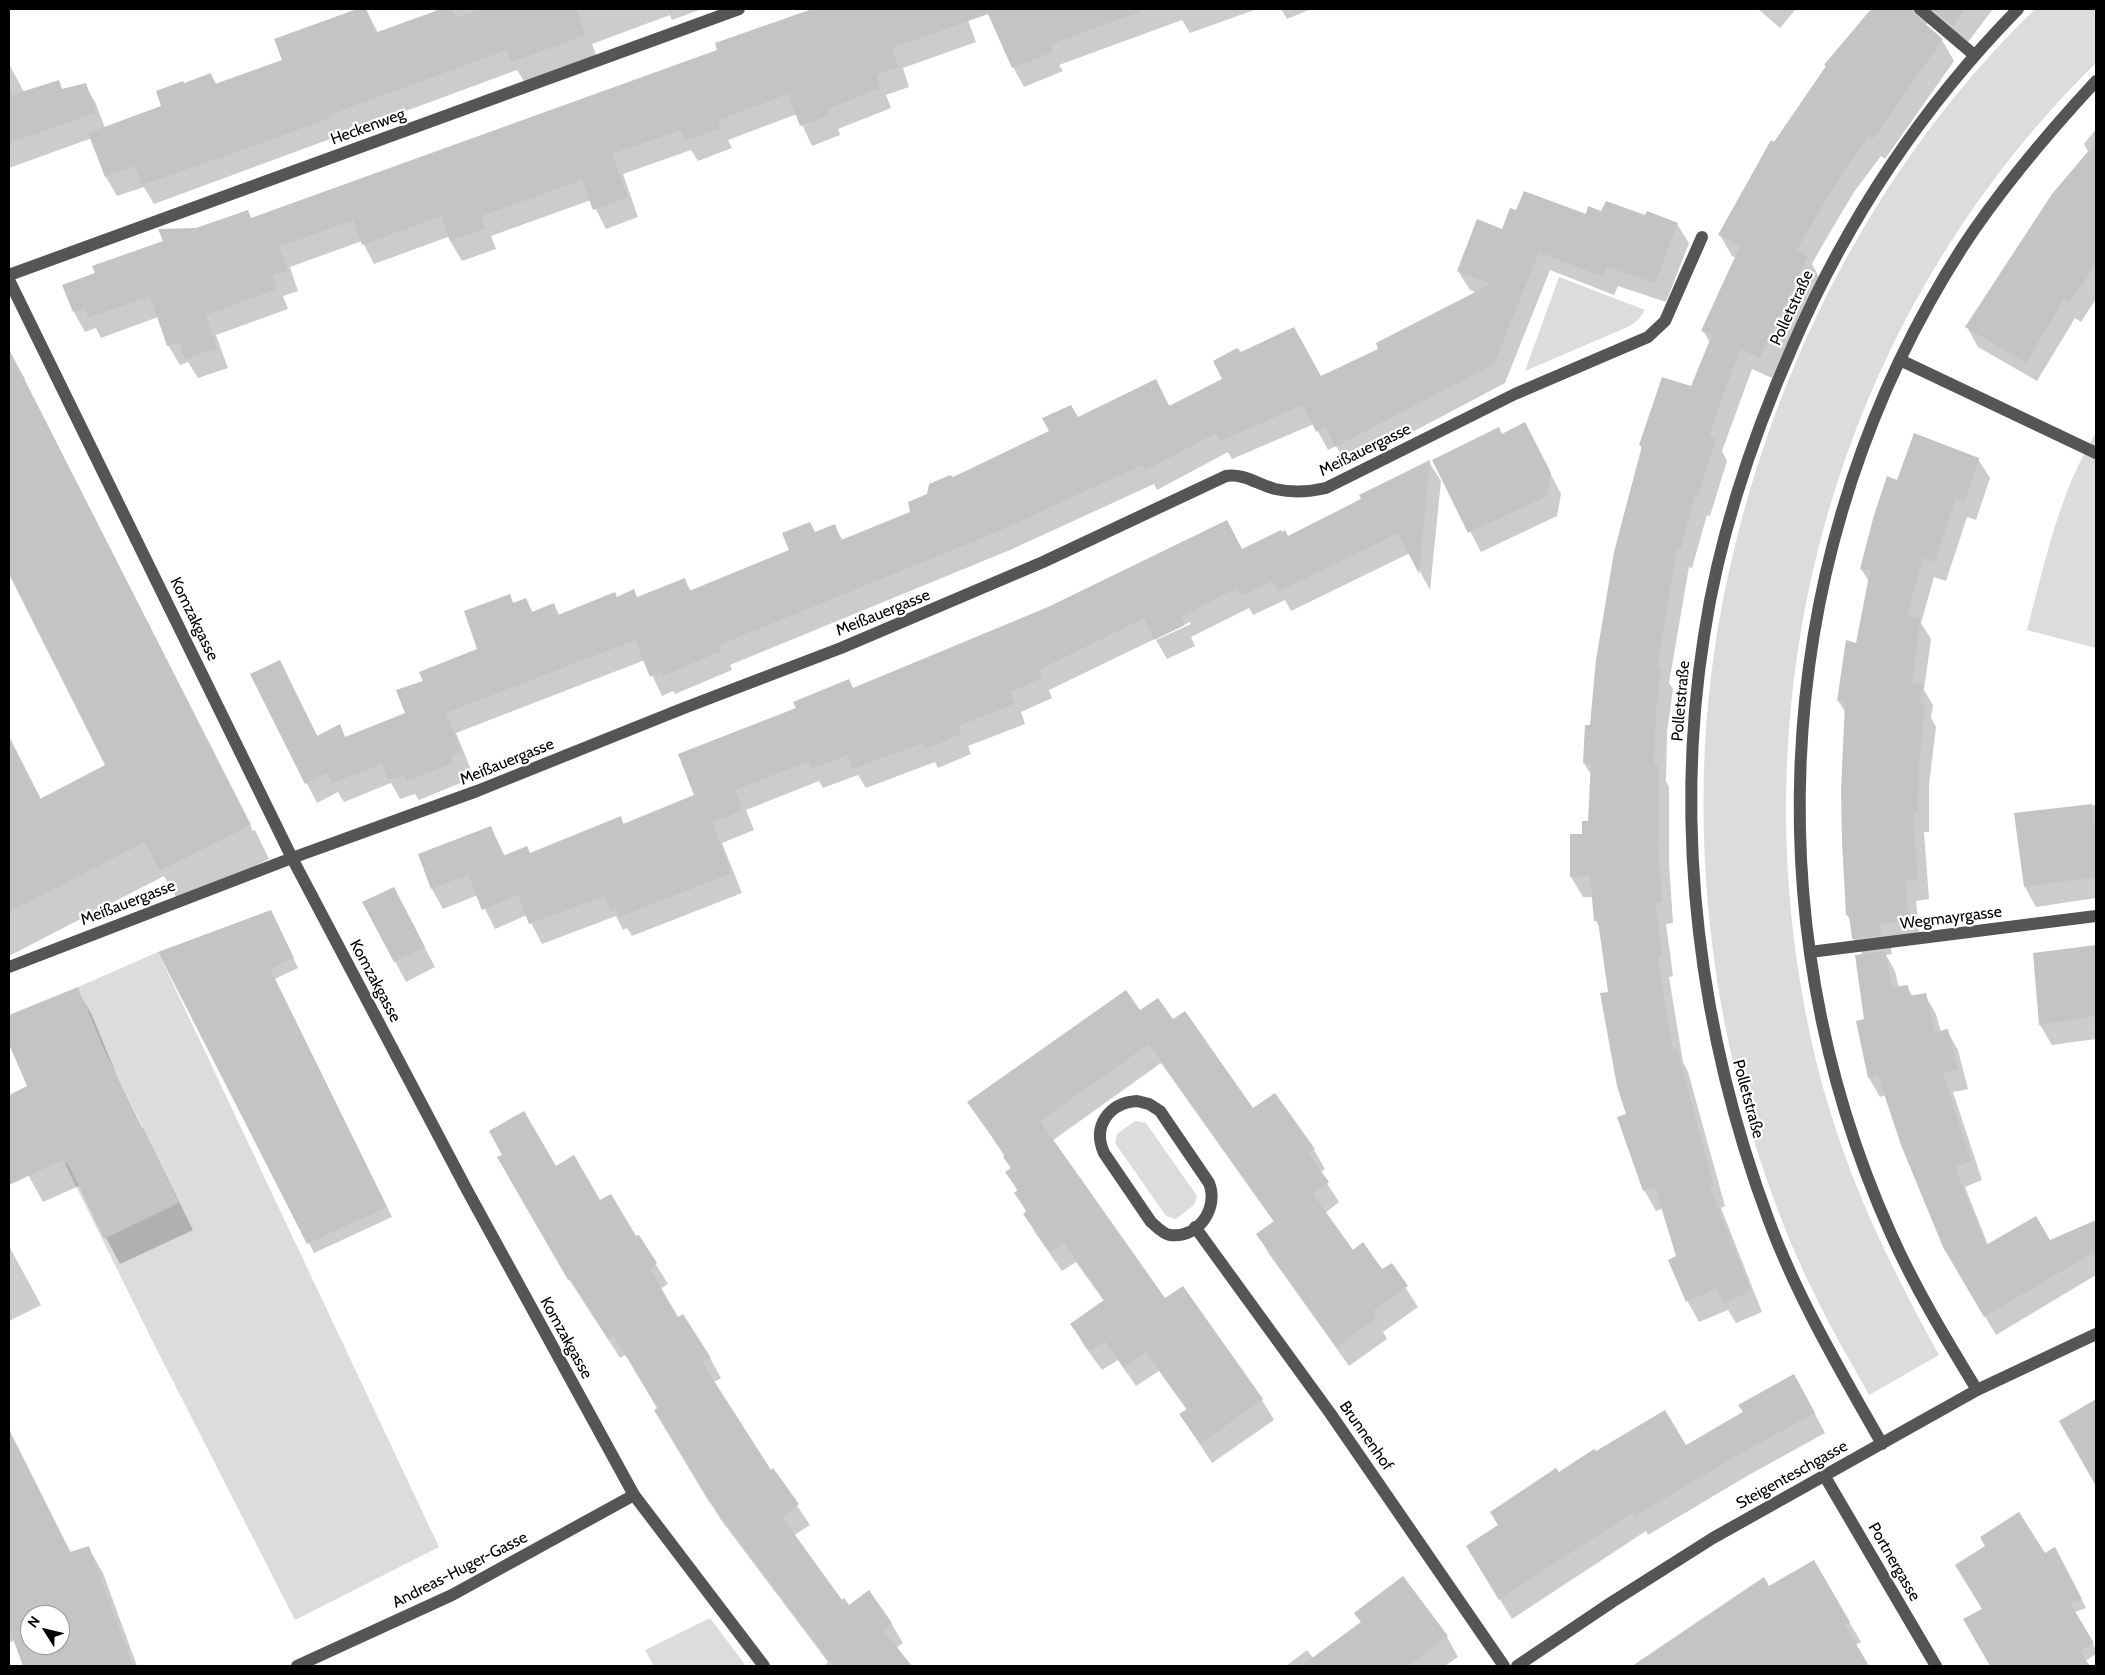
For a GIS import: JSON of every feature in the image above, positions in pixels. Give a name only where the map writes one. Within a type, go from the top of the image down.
[{"type":"street","name":"Heckenweg","points":[[9,275],[739,9]]},
{"type":"street","points":[[1920,9],[1973,54]]},
{"type":"street","name":"Polletstraße","points":[[1882,1444],[1834,1360],[1791,1274],[1770,1224],[1731,1103],[1708,997],[1696,896],[1692,795],[1696,710],[1704,633],[1724,538],[1756,431],[1819,285],[1853,224],[1923,118],[1973,54],[2018,9]]},
{"type":"street","points":[[1977,1390],[1915,1285],[1889,1231],[1866,1170],[1831,1061],[1810,952],[1801,869],[1799,791],[1802,720],[1807,675],[1827,570],[1847,493],[1874,416],[1900,360],[1958,256],[1996,199],[2055,125],[2096,81]]},
{"type":"street","name":"Meißauergasse","points":[[9,967],[292,858],[477,791],[684,708],[841,648],[1043,562],[1213,481],[1234,474],[1260,484],[1293,492],[1326,488],[1515,394],[1648,336],[1665,321],[1702,237]]},
{"type":"street","name":"Komzakgasse","points":[[9,280],[292,858],[467,1190],[634,1494],[764,1666]]},
{"type":"street","points":[[1900,360],[2096,454]]},
{"type":"street","name":"Wegmayrgasse","points":[[1810,952],[2096,916]]},
{"type":"street","points":[[1124,1102],[1137,1102],[1149,1104],[1160,1111],[1209,1183],[1213,1193],[1208,1217],[1195,1227],[1184,1233],[1171,1235],[1160,1231],[1151,1222],[1104,1153],[1100,1143],[1101,1130],[1105,1118],[1113,1108],[1124,1102]]},
{"type":"street","name":"Brunnenhof","points":[[1195,1227],[1330,1413],[1504,1666]]},
{"type":"street","name":"Steigenteschgasse","points":[[1517,1666],[1612,1602],[1713,1538],[1977,1390],[2096,1334]]},
{"type":"street","name":"Portnergasse","points":[[1824,1475],[1936,1666]]},
{"type":"street","name":"Andreas-Huger-Gasse","points":[[297,1666],[452,1595],[634,1494]]},
{"type":"shaded area","points":[[2035,9],[2096,9],[2096,63],[2001,170],[1923,288],[1862,414],[1819,546],[1794,684],[1786,824],[1798,964],[1828,1104],[1850,1170],[1877,1233],[1891,1264],[1939,1355],[1869,1395],[1821,1308],[1780,1215],[1751,1131],[1725,1027],[1710,927],[1706,877],[1704,776],[1706,726],[1711,677],[1726,584],[1749,492],[1780,403],[1817,315],[1862,231],[1913,152],[1971,77]]},
{"type":"shaded area","points":[[1559,277],[1645,310],[1639,319],[1630,326],[1525,371]]},
{"type":"shaded area","points":[[2096,433],[2096,648],[2027,630],[2054,528],[2072,479]]},
{"type":"shaded area","points":[[158,952],[439,1547],[295,1620],[155,1346],[65,1164],[143,1127],[103,1048],[78,987]]},
{"type":"shaded area","points":[[1135,1121],[1146,1123],[1197,1196],[1194,1205],[1176,1219],[1166,1216],[1115,1143],[1117,1134]]},
{"type":"shaded area","points":[[710,1618],[746,1666],[654,1666],[645,1650]]},
{"type":"building","points":[[357,9],[366,9],[375,33],[441,9],[451,9],[457,17],[481,9],[576,9],[586,35],[511,62],[507,50],[329,115],[330,118],[142,185],[135,166],[105,177],[88,133],[161,106],[156,91],[211,73],[215,84],[282,60],[274,39]]},
{"type":"building","points":[[813,9],[1138,9],[1139,12],[1049,45],[1053,52],[1012,68],[988,14],[892,48],[899,67],[876,75],[881,88],[828,109],[830,115],[800,126],[788,94],[718,120],[721,128],[685,141],[681,130],[612,154],[628,197],[593,210],[582,180],[481,216],[485,229],[450,241],[441,216],[362,245],[353,220],[279,247],[288,271],[273,276],[277,289],[206,315],[217,348],[185,359],[179,342],[167,346],[150,296],[88,318],[85,308],[73,312],[62,285],[95,273],[92,266],[163,241],[158,229],[196,228],[248,210],[251,218],[717,50],[715,43]]},
{"type":"building","points":[[1871,9],[1912,9],[1915,15],[1943,39],[1873,139],[1869,136],[1843,172],[1811,225],[1797,250],[1808,256],[1760,358],[1740,349],[1709,436],[1716,439],[1698,496],[1695,495],[1681,548],[1677,547],[1657,667],[1661,667],[1656,711],[1654,765],[1658,765],[1658,841],[1662,902],[1655,903],[1662,956],[1658,956],[1664,998],[1673,1050],[1677,1049],[1714,1186],[1710,1187],[1751,1291],[1723,1303],[1717,1289],[1686,1302],[1668,1260],[1676,1256],[1655,1187],[1643,1191],[1617,1117],[1626,1114],[1617,1086],[1600,993],[1608,992],[1598,921],[1594,921],[1590,876],[1570,877],[1570,834],[1582,834],[1582,821],[1588,821],[1591,764],[1583,763],[1585,725],[1590,725],[1596,660],[1614,552],[1642,446],[1639,445],[1662,377],[1691,386],[1712,335],[1701,331],[1740,246],[1718,235],[1771,140],[1774,142],[1826,66],[1824,65]]},
{"type":"building","points":[[1932,9],[1965,9],[1953,26]]},
{"type":"building","points":[[59,80],[62,89],[86,83],[96,113],[9,143],[9,96]]},
{"type":"building","points":[[2096,142],[2096,264],[2069,303],[2064,299],[2026,363],[1965,327],[2052,194]]},
{"type":"building","points":[[1524,191],[1586,214],[1588,206],[1601,211],[1606,201],[1645,215],[1647,211],[1678,223],[1655,283],[1607,267],[1603,277],[1539,252],[1494,364],[1335,447],[1326,427],[1316,432],[1303,405],[1220,441],[1216,433],[1145,471],[1142,465],[999,531],[719,645],[722,651],[662,676],[661,672],[650,677],[635,640],[446,713],[462,752],[450,756],[453,763],[407,781],[404,775],[388,780],[382,764],[332,783],[327,773],[305,784],[250,674],[280,660],[317,736],[340,724],[345,737],[405,713],[396,690],[423,681],[419,672],[477,649],[464,611],[510,594],[513,603],[526,598],[532,612],[554,603],[558,615],[615,592],[617,597],[634,589],[637,597],[685,578],[689,591],[789,550],[782,533],[810,522],[815,532],[835,524],[841,540],[910,512],[908,502],[927,494],[929,484],[950,475],[953,477],[1049,431],[1042,418],[1071,405],[1078,417],[1156,379],[1169,406],[1222,379],[1213,361],[1237,348],[1241,352],[1294,327],[1321,376],[1378,349],[1376,343],[1491,284],[1457,271],[1477,219],[1502,229],[1510,208],[1516,210]]},
{"type":"building","points":[[9,349],[251,825],[160,871],[145,842],[9,912],[9,738],[40,799],[105,765],[9,574]]},
{"type":"building","points":[[1525,422],[1551,473],[1547,496],[1468,533],[1432,460],[1499,427],[1502,434]]},
{"type":"building","points":[[1914,433],[1979,458],[1965,502],[1956,498],[1935,562],[1923,558],[1907,616],[1920,619],[1912,683],[1923,684],[1920,701],[1925,706],[1919,765],[1918,813],[1913,813],[1918,879],[1905,881],[1909,921],[1880,924],[1882,935],[1852,939],[1849,915],[1846,915],[1842,842],[1841,791],[1845,702],[1837,701],[1846,640],[1856,643],[1870,571],[1860,569],[1874,515],[1887,476],[1897,480]]},
{"type":"building","points":[[1430,460],[1419,574],[1398,533],[1278,592],[1273,581],[1241,596],[1237,588],[1181,617],[1185,625],[1154,640],[1144,618],[1039,670],[1042,678],[1010,692],[1015,704],[958,726],[961,734],[926,749],[923,743],[853,769],[848,755],[811,769],[809,761],[735,790],[743,810],[712,823],[732,873],[619,917],[616,908],[611,911],[605,896],[529,924],[518,895],[482,910],[468,875],[431,889],[418,854],[491,826],[503,856],[527,846],[530,853],[621,816],[623,824],[694,795],[678,754],[796,708],[793,702],[849,679],[853,688],[1048,607],[1227,520],[1242,549],[1281,530],[1282,532],[1285,530],[1288,536],[1361,499],[1359,495]]},
{"type":"building","points":[[2092,804],[2096,839],[2096,877],[2024,887],[2014,813]]},
{"type":"building","points":[[394,887],[425,947],[394,962],[362,902]]},
{"type":"building","points":[[271,910],[294,958],[270,969],[387,1207],[307,1244],[158,952]]},
{"type":"building","points":[[2096,945],[2096,1016],[2039,1025],[2033,953]]},
{"type":"building","points":[[1885,951],[1892,987],[1908,985],[1909,996],[1926,993],[1935,1032],[1948,1029],[1958,1069],[1943,1073],[1971,1161],[1955,1167],[1986,1245],[2036,1216],[2050,1240],[2096,1220],[2096,1251],[1984,1317],[1943,1247],[1901,1145],[1878,1076],[1868,1078],[1856,1021],[1864,1019],[1855,955]]},
{"type":"building","points":[[78,987],[103,1048],[179,1203],[104,1239],[67,1162],[65,1164],[63,1160],[9,1185],[9,1095],[27,1086],[9,1044],[9,1015]]},
{"type":"building","points":[[1126,990],[1140,1010],[1158,998],[1173,1019],[1185,1011],[1253,1108],[1275,1093],[1315,1149],[1308,1153],[1329,1182],[1313,1194],[1353,1250],[1363,1242],[1382,1269],[1392,1263],[1408,1286],[1372,1312],[1376,1318],[1337,1347],[1256,1234],[1274,1221],[1149,1044],[1040,1121],[1165,1298],[1183,1286],[1263,1399],[1200,1444],[1179,1414],[1187,1409],[1146,1352],[1124,1368],[1105,1341],[1090,1351],[1070,1324],[1104,1300],[1064,1243],[1050,1252],[1023,1214],[1027,1211],[1014,1193],[1018,1190],[1005,1172],[1011,1168],[1003,1157],[1005,1155],[967,1102]]},
{"type":"building","points":[[524,1111],[556,1166],[574,1155],[600,1200],[611,1194],[636,1236],[639,1235],[657,1263],[650,1269],[678,1317],[683,1314],[711,1358],[702,1362],[771,1470],[773,1468],[799,1504],[782,1517],[842,1600],[844,1598],[849,1605],[869,1590],[892,1623],[883,1630],[912,1666],[833,1666],[708,1500],[654,1410],[657,1408],[620,1346],[613,1336],[608,1339],[570,1279],[568,1280],[497,1157],[502,1155],[489,1131]]},
{"type":"building","points":[[1794,1374],[1815,1413],[1736,1456],[1635,1516],[1633,1512],[1499,1600],[1466,1546],[1498,1525],[1490,1512],[1556,1468],[1559,1472],[1594,1449],[1596,1451],[1665,1410],[1686,1445],[1743,1412],[1738,1405]]},
{"type":"building","points":[[2096,1399],[2096,1486],[2059,1421]]},
{"type":"building","points":[[9,1431],[70,1552],[89,1546],[133,1666],[23,1666],[9,1628]]},
{"type":"building","points":[[2019,1512],[2045,1553],[2055,1547],[2082,1599],[2070,1603],[2094,1643],[2080,1651],[2090,1666],[1990,1666],[1963,1619],[1982,1609],[1955,1565],[1985,1546],[1980,1537]]},
{"type":"building","points":[[1814,1560],[1850,1622],[1845,1625],[1869,1666],[1632,1666],[1764,1577],[1769,1586]]},
{"type":"building","points":[[1403,1576],[1448,1636],[1408,1666],[1301,1666],[1361,1622],[1354,1613]]}]
